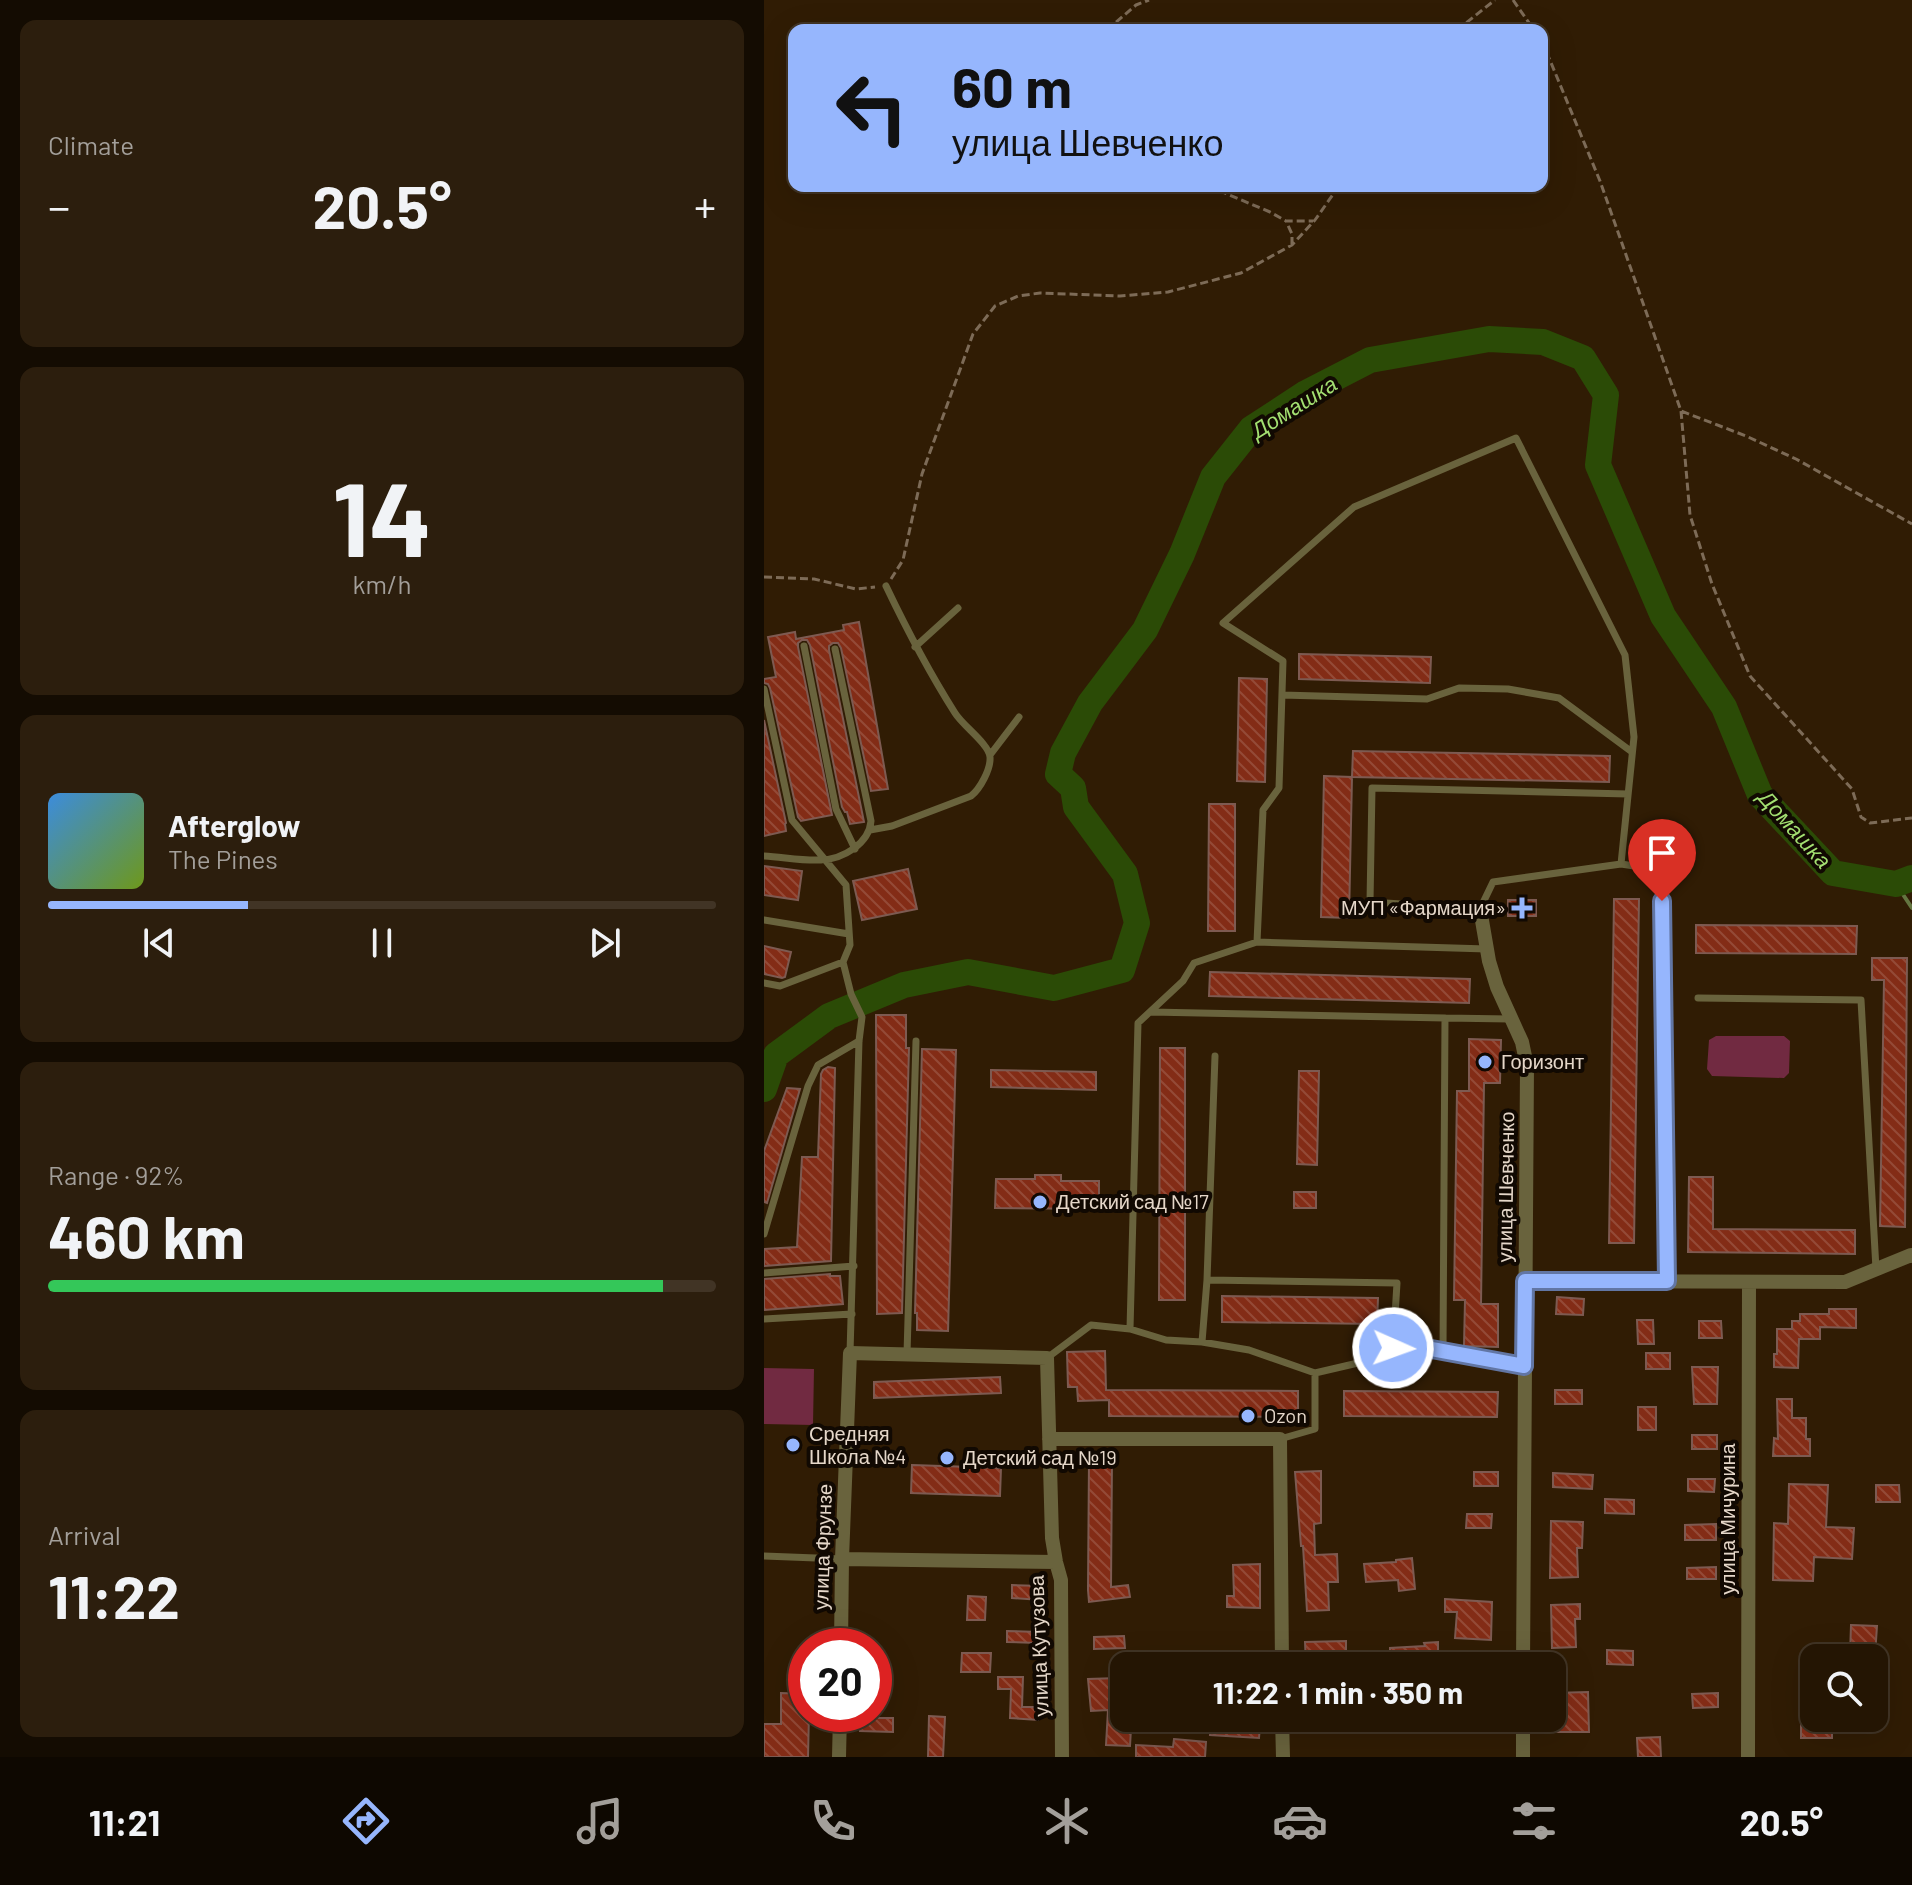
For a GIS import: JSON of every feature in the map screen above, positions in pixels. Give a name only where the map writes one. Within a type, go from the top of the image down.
[{"type":"street","name":"улица Шевченко","points":[[1480,909],[1497,987],[1522,1042],[1527,1066],[1523,1652]]},
{"type":"street","points":[[1525,1281],[1845,1282],[1912,1255]]},
{"type":"street","name":"улица Мичурина","points":[[1748,1757],[1749,1282]]},
{"type":"street","points":[[850,1353],[1047,1358]]},
{"type":"street","name":"улица Фрунзе","points":[[841,1628],[850,1353]]},
{"type":"street","name":"улица Кутузова","points":[[1047,1358],[1052,1538],[1061,1580],[1062,1757]]},
{"type":"street","points":[[1049,1439],[1280,1439],[1282,1652]]},
{"type":"street","points":[[842,1559],[1056,1562]]},
{"type":"street","points":[[839,1757],[840,1732]]},
{"type":"street","points":[[1282,1732],[1283,1757]]},
{"type":"street","points":[[1523,1732],[1523,1757]]},
{"type":"lane","points":[[1257,942],[1263,810],[1279,788],[1283,661],[1223,623],[1354,507],[1516,438],[1625,655],[1634,737],[1621,864]]},
{"type":"lane","points":[[886,586],[915,647],[958,717],[990,755]]},
{"type":"lane","points":[[915,647],[958,608]]},
{"type":"lane","points":[[804,646],[836,809],[855,849]]},
{"type":"lane","points":[[765,855],[824,860],[855,849],[870,830],[871,821],[835,649]]},
{"type":"lane","points":[[1282,695],[1427,699],[1459,688],[1508,689],[1559,698],[1632,752]]},
{"type":"lane","points":[[764,689],[792,820],[846,885],[850,945],[843,962],[851,994],[862,1017],[850,1353]]},
{"type":"lane","points":[[870,830],[892,826],[971,796],[977,791],[989,765],[990,755],[1019,717]]},
{"type":"lane","points":[[1628,794],[1372,788],[1370,902],[1480,909],[1493,882],[1621,864],[1661,870],[1667,1281]]},
{"type":"lane","points":[[764,920],[849,934]]},
{"type":"lane","points":[[1130,1329],[1138,1023],[1183,981],[1194,963],[1257,942],[1487,949]]},
{"type":"lane","points":[[764,983],[780,986],[843,962]]},
{"type":"lane","points":[[1698,998],[1861,1000],[1876,1269]]},
{"type":"lane","points":[[1151,1012],[1510,1019]]},
{"type":"lane","points":[[1443,1351],[1445,1018]]},
{"type":"lane","points":[[764,1234],[808,1086],[818,1065],[859,1041]]},
{"type":"lane","points":[[907,1354],[916,1041]]},
{"type":"lane","points":[[1202,1342],[1215,1056]]},
{"type":"lane","points":[[764,1273],[854,1266]]},
{"type":"lane","points":[[1207,1280],[1397,1283],[1393,1348]]},
{"type":"lane","points":[[764,1319],[852,1314]]},
{"type":"lane","points":[[1047,1358],[1091,1325],[1130,1329],[1166,1340],[1249,1350],[1315,1373],[1358,1363],[1393,1348],[1426,1348],[1524,1366]]},
{"type":"lane","points":[[1280,1439],[1315,1429],[1315,1373]]},
{"type":"lane","points":[[764,1556],[842,1559]]},
{"type":"path","points":[[1114,24],[1136,5],[1149,0]]},
{"type":"path","points":[[1465,24],[1495,0]]},
{"type":"path","points":[[1513,0],[1530,24]]},
{"type":"path","points":[[1548,55],[1600,181],[1681,411],[1690,515],[1712,584],[1750,676],[1852,789],[1861,817],[1870,823],[1912,818]]},
{"type":"path","points":[[1222,192],[1286,221],[1315,220]]},
{"type":"path","points":[[764,577],[814,579],[856,589],[886,586],[903,560],[922,474],[973,334],[995,306],[1018,296],[1040,293],[1120,296],[1168,292],[1241,273],[1292,245],[1335,192]]},
{"type":"path","points":[[1286,221],[1292,234],[1292,245]]},
{"type":"path","points":[[1681,411],[1796,459],[1912,524]]},
{"type":"shaded area","points":[[1716,1036],[1784,1036],[1790,1041],[1789,1073],[1784,1078],[1712,1076],[1707,1069],[1709,1040]]},
{"type":"shaded area","points":[[764,1368],[814,1369],[813,1425],[764,1424]]},
{"type":"building","points":[[859,622],[888,789],[871,791],[841,648],[838,643],[833,643],[829,650],[864,822],[850,824],[842,807],[810,645],[807,640],[802,640],[798,647],[832,815],[801,821],[770,688],[764,683],[764,679],[776,677],[768,637],[795,632],[796,639],[844,630],[843,625]]},
{"type":"building","points":[[1299,654],[1431,657],[1430,683],[1299,679]]},
{"type":"building","points":[[1239,678],[1267,679],[1265,782],[1237,781]]},
{"type":"building","points":[[764,720],[786,831],[764,836]]},
{"type":"building","points":[[1353,751],[1610,756],[1609,782],[1352,777]]},
{"type":"building","points":[[1324,776],[1352,777],[1349,918],[1321,917]]},
{"type":"building","points":[[1209,804],[1235,804],[1235,931],[1208,931]]},
{"type":"building","points":[[764,866],[802,871],[798,900],[764,895]]},
{"type":"building","points":[[908,869],[917,909],[862,920],[853,881]]},
{"type":"building","points":[[1614,899],[1639,899],[1634,1243],[1609,1243]]},
{"type":"building","name":"МУП «Фармация»","points":[[1508,900],[1536,900],[1536,916],[1508,916]]},
{"type":"building","points":[[1696,925],[1857,926],[1856,954],[1696,953]]},
{"type":"building","points":[[764,946],[791,952],[785,977],[764,974]]},
{"type":"building","points":[[1872,958],[1907,958],[1905,1227],[1880,1226],[1884,980],[1872,980]]},
{"type":"building","points":[[1210,972],[1470,979],[1469,1003],[1209,996]]},
{"type":"building","points":[[876,1015],[906,1015],[906,1048],[909,1048],[902,1313],[877,1314]]},
{"type":"building","points":[[1469,1039],[1501,1040],[1500,1083],[1484,1083],[1481,1304],[1498,1304],[1498,1347],[1464,1346],[1465,1300],[1454,1300],[1457,1091],[1469,1091]]},
{"type":"building","points":[[1160,1048],[1185,1048],[1185,1300],[1159,1300]]},
{"type":"building","points":[[922,1049],[956,1050],[948,1331],[917,1330],[915,1313]]},
{"type":"building","points":[[828,1067],[835,1068],[831,1261],[764,1266],[764,1249],[797,1247],[802,1157],[818,1157],[821,1074]]},
{"type":"building","points":[[991,1070],[1096,1072],[1096,1090],[991,1087]]},
{"type":"building","points":[[1299,1071],[1319,1071],[1317,1165],[1297,1164]]},
{"type":"building","points":[[787,1088],[800,1089],[767,1203],[764,1202],[764,1151]]},
{"type":"building","points":[[1035,1175],[1061,1175],[1061,1181],[1099,1181],[1099,1209],[995,1208],[996,1179],[1035,1179]]},
{"type":"building","points":[[1689,1177],[1713,1177],[1713,1229],[1855,1230],[1855,1254],[1688,1252]]},
{"type":"building","points":[[1294,1192],[1316,1192],[1316,1208],[1294,1208]]},
{"type":"building","points":[[840,1276],[843,1304],[764,1310],[764,1279]]},
{"type":"building","points":[[1222,1296],[1378,1298],[1377,1324],[1222,1322]]},
{"type":"building","points":[[1557,1297],[1584,1299],[1583,1315],[1556,1314]]},
{"type":"building","points":[[1829,1309],[1856,1309],[1856,1328],[1820,1327],[1820,1339],[1799,1339],[1798,1368],[1774,1367],[1777,1329],[1792,1329],[1792,1321],[1800,1321],[1800,1314],[1829,1314]]},
{"type":"building","points":[[1637,1320],[1653,1320],[1654,1344],[1638,1344]]},
{"type":"building","points":[[1699,1321],[1721,1321],[1722,1338],[1699,1338]]},
{"type":"building","points":[[1105,1351],[1106,1390],[1298,1391],[1298,1417],[1109,1416],[1109,1400],[1078,1401],[1077,1387],[1068,1387],[1067,1352]]},
{"type":"building","points":[[1646,1353],[1670,1353],[1670,1369],[1646,1369]]},
{"type":"building","points":[[1692,1367],[1718,1367],[1717,1404],[1694,1404]]},
{"type":"building","points":[[1000,1377],[1001,1393],[874,1398],[874,1382]]},
{"type":"building","points":[[1555,1390],[1582,1390],[1582,1404],[1555,1404]]},
{"type":"building","points":[[1344,1391],[1498,1392],[1497,1417],[1344,1416]]},
{"type":"building","points":[[1777,1399],[1792,1399],[1792,1418],[1806,1418],[1810,1456],[1773,1456],[1774,1438],[1778,1439]]},
{"type":"building","points":[[1638,1407],[1656,1407],[1656,1430],[1638,1430]]},
{"type":"building","points":[[1692,1435],[1717,1435],[1717,1449],[1692,1449]]},
{"type":"building","points":[[1112,1459],[1111,1587],[1128,1585],[1130,1597],[1089,1602],[1089,1460]]},
{"type":"building","points":[[912,1465],[1001,1468],[1000,1496],[911,1493]]},
{"type":"building","points":[[1321,1471],[1321,1523],[1314,1524],[1315,1555],[1337,1554],[1338,1582],[1328,1582],[1329,1610],[1307,1611],[1295,1472]]},
{"type":"building","points":[[1474,1472],[1498,1472],[1498,1486],[1474,1486]]},
{"type":"building","points":[[1553,1473],[1593,1475],[1592,1489],[1553,1487]]},
{"type":"building","points":[[1688,1479],[1715,1479],[1714,1492],[1688,1491]]},
{"type":"building","points":[[1789,1484],[1828,1485],[1826,1527],[1854,1528],[1852,1559],[1814,1557],[1813,1581],[1773,1580],[1774,1523],[1788,1524]]},
{"type":"building","points":[[1876,1485],[1899,1485],[1900,1502],[1876,1502]]},
{"type":"building","points":[[1605,1499],[1634,1500],[1634,1514],[1605,1513]]},
{"type":"building","points":[[1467,1514],[1492,1514],[1491,1528],[1466,1528]]},
{"type":"building","points":[[1551,1521],[1583,1522],[1582,1548],[1577,1548],[1578,1577],[1550,1578]]},
{"type":"building","points":[[1716,1524],[1716,1540],[1685,1540],[1685,1525]]},
{"type":"building","points":[[1412,1558],[1415,1589],[1399,1591],[1398,1580],[1366,1582],[1364,1564]]},
{"type":"building","points":[[1260,1564],[1260,1608],[1227,1607],[1227,1596],[1234,1596],[1233,1565]]},
{"type":"building","points":[[1716,1567],[1716,1579],[1687,1579],[1687,1568]]},
{"type":"building","points":[[1012,1585],[1042,1586],[1041,1600],[1012,1598]]},
{"type":"building","points":[[968,1596],[986,1597],[985,1620],[967,1620]]},
{"type":"building","points":[[1445,1599],[1492,1602],[1491,1640],[1455,1638],[1457,1612],[1445,1612]]},
{"type":"building","points":[[1580,1604],[1580,1619],[1575,1619],[1576,1647],[1552,1648],[1551,1605]]},
{"type":"building","points":[[1851,1625],[1877,1626],[1876,1644],[1850,1644]]},
{"type":"building","points":[[1007,1631],[1038,1632],[1037,1643],[1007,1642]]},
{"type":"building","points":[[1124,1636],[1125,1648],[1094,1649],[1094,1637]]},
{"type":"building","points":[[1346,1641],[1346,1652],[1305,1652],[1305,1642]]},
{"type":"building","points":[[1438,1642],[1438,1652],[1390,1652],[1390,1648],[1425,1646],[1424,1643]]},
{"type":"building","points":[[1607,1650],[1633,1651],[1633,1665],[1607,1664]]},
{"type":"building","points":[[962,1653],[991,1653],[990,1672],[961,1672]]},
{"type":"building","points":[[998,1677],[1023,1677],[1022,1707],[1038,1707],[1038,1720],[1010,1718],[1011,1689],[998,1689]]},
{"type":"building","points":[[1110,1678],[1110,1732],[1131,1732],[1130,1746],[1106,1745],[1108,1710],[1091,1711],[1088,1679]]},
{"type":"building","points":[[1588,1692],[1589,1732],[1566,1732],[1566,1693]]},
{"type":"building","points":[[781,1693],[788,1693],[788,1732],[809,1732],[808,1757],[764,1757],[764,1724],[781,1724]]},
{"type":"building","points":[[1718,1693],[1718,1707],[1693,1708],[1692,1694]]},
{"type":"building","points":[[929,1716],[945,1717],[943,1757],[928,1757]]},
{"type":"building","points":[[1210,1732],[1260,1732],[1259,1738],[1210,1735]]},
{"type":"building","points":[[1801,1732],[1832,1732],[1832,1738],[1801,1738]]},
{"type":"building","points":[[1660,1737],[1661,1757],[1638,1757],[1637,1738]]},
{"type":"building","points":[[1174,1739],[1206,1742],[1205,1757],[1136,1757],[1136,1745],[1173,1747]]},
{"type":"waterway","name":"Домашка","points":[[764,1089],[776,1055],[829,1016],[904,985],[968,972],[1054,988],[1122,970],[1137,923],[1125,874],[1076,807],[1073,788],[1058,774],[1063,753],[1090,703],[1145,630],[1182,554],[1213,477],[1251,429],[1306,393],[1370,360],[1489,339],[1543,342],[1583,358],[1606,395],[1598,465],[1663,616],[1724,707],[1760,795],[1833,873],[1896,884],[1912,878]]},
{"type":"waterway","points":[[1896,884],[1912,908]]},
{"type":"place","name":"МУП «Фармация»","points":[[1522,908]]},
{"type":"place","name":"Горизонт","points":[[1485,1062]]},
{"type":"place","name":"Детский сад №17","points":[[1040,1202]]},
{"type":"place","name":"Ozon","points":[[1248,1416]]},
{"type":"place","name":"Средняя Школа №4","points":[[793,1445]]},
{"type":"place","name":"Детский сад №19","points":[[947,1458]]},
{"type":"route","points":[[1393,1348],[1426,1348],[1524,1366],[1525,1281],[1667,1281],[1662,901]]}]
